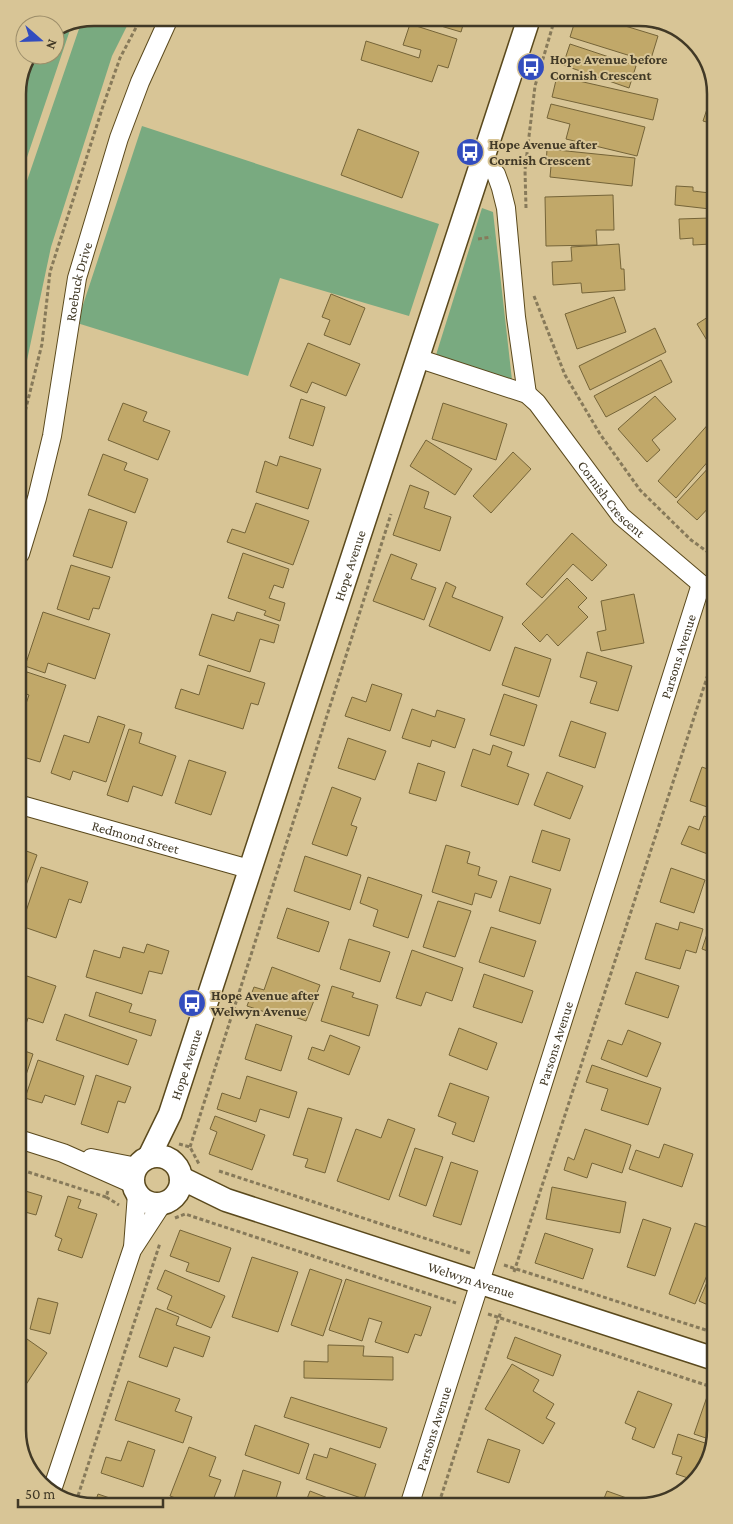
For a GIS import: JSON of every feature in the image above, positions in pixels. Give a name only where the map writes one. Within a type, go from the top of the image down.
[{"type":"street","name":"Roebuck Drive","points":[[26,534],[52,436],[76,278],[119,138],[140,82],[165,26]]},
{"type":"street","name":"Hope Avenue","points":[[54,1484],[132,1250],[170,1114],[416,358],[526,26]]},
{"type":"street","points":[[482,159],[496,174],[506,208],[516,318],[527,394]]},
{"type":"street","name":"Cornish Crescent","points":[[416,358],[527,394],[537,403],[621,516],[706,587]]},
{"type":"street","name":"Parsons Avenue","points":[[412,1498],[706,587]]},
{"type":"street","name":"Redmond Street","points":[[26,806],[250,869]]},
{"type":"street","name":"Welwyn Avenue","points":[[26,1141],[63,1153],[152,1173],[226,1200],[707,1356]]},
{"type":"street","points":[[152,1173],[179,1190],[167,1208]]},
{"type":"street","name":"Welwyn Avenue","points":[[152,1173],[148,1203],[167,1208],[226,1200]]},
{"type":"street","name":"Hope Avenue","points":[[132,1250],[167,1208]]},
{"type":"path","points":[[26,408],[42,344],[50,272],[118,66],[137,26]]},
{"type":"path","points":[[526,215],[526,170],[534,86],[553,26]]},
{"type":"path","points":[[476,247],[479,238],[508,235]]},
{"type":"path","points":[[534,290],[535,299],[565,375],[600,434],[640,490],[691,540],[707,551]]},
{"type":"path","points":[[190,1147],[392,508]]},
{"type":"path","points":[[441,1498],[707,677]]},
{"type":"path","points":[[26,1171],[106,1197]]},
{"type":"path","points":[[167,1208],[707,1385]]},
{"type":"path","points":[[78,1495],[163,1235]]},
{"type":"green space","points":[[94,26],[127,26],[112,56],[51,247],[26,365],[26,184],[79,28]]},
{"type":"green space","points":[[70,31],[65,45],[65,33]]},
{"type":"green space","points":[[33,65],[58,65],[26,160],[26,90]]},
{"type":"green space","points":[[142,126],[439,224],[409,316],[280,278],[248,376],[77,323]]},
{"type":"green space","points":[[482,208],[493,212],[512,380],[436,355]]},
{"type":"building","points":[[409,26],[416,26],[457,39],[448,68],[438,65],[432,82],[361,60],[366,41],[419,58],[421,50],[403,45]]},
{"type":"building","points":[[441,26],[463,26],[461,32]]},
{"type":"building","points":[[573,26],[625,26],[658,36],[650,62],[570,37]]},
{"type":"building","points":[[570,44],[636,66],[629,88],[563,65]]},
{"type":"building","points":[[557,76],[658,99],[653,120],[552,97]]},
{"type":"building","points":[[551,104],[645,127],[637,156],[566,139],[570,124],[547,118]]},
{"type":"building","points":[[707,109],[707,122],[703,121]]},
{"type":"building","points":[[358,129],[419,152],[402,198],[341,175]]},
{"type":"building","points":[[547,149],[635,158],[632,186],[550,177],[551,166],[546,165]]},
{"type":"building","points":[[676,186],[693,187],[693,191],[707,193],[707,209],[675,205]]},
{"type":"building","points":[[613,195],[614,230],[596,230],[597,245],[546,246],[545,197]]},
{"type":"building","points":[[707,218],[707,244],[693,245],[693,238],[680,239],[679,219]]},
{"type":"building","points":[[619,244],[621,269],[624,269],[625,290],[582,293],[581,283],[553,285],[552,262],[572,261],[571,247]]},
{"type":"building","points":[[331,294],[365,308],[350,345],[324,335],[330,320],[322,317]]},
{"type":"building","points":[[614,297],[626,332],[577,349],[565,314]]},
{"type":"building","points":[[707,318],[707,340],[697,324]]},
{"type":"building","points":[[655,328],[666,352],[590,390],[579,366]]},
{"type":"building","points":[[308,343],[360,364],[346,396],[312,382],[307,393],[290,386]]},
{"type":"building","points":[[661,360],[672,382],[606,417],[594,396]]},
{"type":"building","points":[[655,396],[676,419],[652,440],[660,450],[647,462],[618,429]]},
{"type":"building","points":[[301,399],[325,407],[313,446],[289,438]]},
{"type":"building","points":[[123,403],[147,412],[143,421],[170,431],[158,460],[108,440]]},
{"type":"building","points":[[443,403],[507,424],[496,460],[432,439]]},
{"type":"building","points":[[707,426],[707,463],[676,498],[658,481]]},
{"type":"building","points":[[426,440],[472,469],[455,495],[410,466]]},
{"type":"building","points":[[513,452],[531,469],[491,513],[473,496]]},
{"type":"building","points":[[103,454],[127,463],[124,470],[148,479],[135,513],[88,495]]},
{"type":"building","points":[[280,456],[321,469],[308,509],[256,492],[265,461],[277,466]]},
{"type":"building","points":[[707,469],[707,509],[697,520],[677,502]]},
{"type":"building","points":[[410,485],[429,492],[424,508],[451,517],[440,551],[393,535]]},
{"type":"building","points":[[256,503],[309,521],[293,565],[227,542],[232,529],[245,533]]},
{"type":"building","points":[[89,509],[127,522],[112,568],[73,556]]},
{"type":"building","points":[[572,533],[607,565],[592,581],[573,564],[542,598],[526,584]]},
{"type":"building","points":[[243,553],[289,569],[283,588],[274,585],[269,598],[285,603],[280,621],[264,615],[266,611],[228,598]]},
{"type":"building","points":[[391,554],[417,564],[411,579],[436,588],[424,620],[373,601]]},
{"type":"building","points":[[71,565],[110,577],[99,609],[93,608],[89,620],[57,609]]},
{"type":"building","points":[[567,578],[587,598],[578,607],[588,617],[558,646],[547,634],[540,642],[522,624]]},
{"type":"building","points":[[446,582],[456,587],[452,597],[503,617],[490,651],[429,626]]},
{"type":"building","points":[[634,594],[644,643],[601,651],[597,632],[606,630],[601,601]]},
{"type":"building","points":[[43,612],[110,634],[95,679],[48,663],[45,673],[26,666]]},
{"type":"building","points":[[237,612],[279,625],[274,643],[260,639],[250,672],[199,655],[212,614],[234,621]]},
{"type":"building","points":[[515,647],[551,659],[539,697],[502,685]]},
{"type":"building","points":[[587,652],[632,666],[618,711],[590,703],[597,682],[580,677]]},
{"type":"building","points":[[208,665],[265,683],[258,705],[251,703],[243,729],[175,708],[181,689],[199,695]]},
{"type":"building","points":[[27,672],[66,685],[40,762],[26,758],[26,704],[29,695],[26,694]]},
{"type":"building","points":[[372,684],[402,694],[390,731],[345,716],[352,697],[366,702]]},
{"type":"building","points":[[504,694],[537,705],[524,746],[490,735]]},
{"type":"building","points":[[412,709],[435,717],[437,710],[465,719],[455,748],[432,740],[430,747],[402,738]]},
{"type":"building","points":[[98,716],[125,725],[106,782],[73,771],[70,780],[51,773],[64,735],[89,743]]},
{"type":"building","points":[[571,721],[606,733],[595,768],[559,756]]},
{"type":"building","points":[[129,729],[142,733],[139,743],[176,756],[162,796],[133,786],[128,802],[107,795]]},
{"type":"building","points":[[348,738],[386,751],[375,780],[338,768]]},
{"type":"building","points":[[493,745],[512,752],[507,766],[529,774],[518,805],[461,786],[473,749],[490,755]]},
{"type":"building","points":[[189,760],[226,772],[211,815],[175,803]]},
{"type":"building","points":[[418,763],[445,772],[436,801],[409,793]]},
{"type":"building","points":[[702,767],[707,769],[707,807],[690,801]]},
{"type":"building","points":[[547,772],[583,786],[570,819],[534,805]]},
{"type":"building","points":[[332,787],[361,798],[351,825],[357,827],[347,856],[312,844]]},
{"type":"building","points":[[704,816],[707,817],[707,854],[681,844],[689,826],[699,830]]},
{"type":"building","points":[[542,830],[570,839],[560,871],[532,862]]},
{"type":"building","points":[[446,845],[470,852],[467,863],[480,867],[478,875],[497,881],[491,898],[475,893],[472,905],[432,892]]},
{"type":"building","points":[[26,851],[37,855],[26,885]]},
{"type":"building","points":[[305,856],[361,875],[350,910],[294,891]]},
{"type":"building","points":[[41,867],[88,882],[81,903],[69,899],[56,938],[26,928],[26,911]]},
{"type":"building","points":[[671,868],[705,880],[694,913],[660,902]]},
{"type":"building","points":[[510,876],[551,889],[540,924],[499,911]]},
{"type":"building","points":[[368,877],[422,895],[408,938],[373,926],[378,910],[360,903]]},
{"type":"building","points":[[438,901],[471,911],[455,957],[423,947]]},
{"type":"building","points":[[287,908],[329,922],[319,952],[277,938]]},
{"type":"building","points":[[680,922],[703,929],[696,953],[686,950],[680,969],[645,959],[656,923],[678,930]]},
{"type":"building","points":[[491,927],[536,941],[524,977],[479,962]]},
{"type":"building","points":[[707,934],[707,951],[702,949]]},
{"type":"building","points":[[349,939],[390,952],[380,982],[340,969]]},
{"type":"building","points":[[147,944],[169,951],[162,974],[149,971],[142,994],[86,977],[94,950],[120,958],[123,947],[144,953]]},
{"type":"building","points":[[412,950],[463,968],[452,1001],[426,992],[421,1006],[396,998]]},
{"type":"building","points":[[272,967],[320,985],[306,1021],[273,1009],[271,1014],[247,1006],[254,987],[264,990]]},
{"type":"building","points":[[636,972],[679,986],[668,1018],[625,1004]]},
{"type":"building","points":[[484,974],[533,991],[522,1023],[473,1007]]},
{"type":"building","points":[[26,976],[56,986],[43,1023],[28,1018],[26,1024]]},
{"type":"building","points":[[332,986],[354,993],[352,997],[378,1005],[369,1036],[321,1021]]},
{"type":"building","points":[[96,992],[132,1004],[129,1012],[156,1020],[151,1036],[89,1016]]},
{"type":"building","points":[[65,1014],[137,1040],[128,1065],[56,1040]]},
{"type":"building","points":[[256,1024],[292,1036],[281,1071],[245,1059]]},
{"type":"building","points":[[459,1028],[497,1043],[487,1070],[449,1055]]},
{"type":"building","points":[[628,1030],[661,1043],[647,1077],[601,1059],[608,1040],[622,1045]]},
{"type":"building","points":[[330,1035],[360,1047],[349,1075],[308,1059],[312,1047],[324,1051]]},
{"type":"building","points":[[26,1051],[33,1054],[26,1075]]},
{"type":"building","points":[[38,1060],[84,1076],[75,1105],[45,1095],[42,1103],[26,1098]]},
{"type":"building","points":[[592,1065],[661,1088],[648,1125],[601,1110],[608,1089],[586,1082]]},
{"type":"building","points":[[96,1075],[131,1087],[125,1103],[118,1101],[108,1133],[81,1124]]},
{"type":"building","points":[[247,1076],[297,1092],[289,1118],[260,1109],[256,1122],[217,1109],[222,1093],[240,1099]]},
{"type":"building","points":[[450,1083],[489,1097],[474,1142],[452,1134],[456,1123],[438,1116]]},
{"type":"building","points":[[308,1108],[342,1118],[325,1173],[305,1167],[308,1159],[293,1155]]},
{"type":"building","points":[[215,1116],[265,1135],[252,1170],[209,1154],[217,1132],[210,1129]]},
{"type":"building","points":[[388,1119],[415,1129],[389,1200],[337,1181],[356,1129],[381,1138]]},
{"type":"building","points":[[585,1129],[631,1145],[622,1173],[592,1163],[587,1178],[564,1170],[568,1157],[574,1160]]},
{"type":"building","points":[[664,1144],[693,1154],[682,1187],[629,1169],[636,1150],[659,1158]]},
{"type":"building","points":[[415,1148],[443,1157],[426,1206],[399,1196]]},
{"type":"building","points":[[451,1162],[478,1171],[461,1225],[433,1216]]},
{"type":"building","points":[[552,1187],[626,1202],[620,1233],[546,1219]]},
{"type":"building","points":[[26,1191],[42,1196],[36,1215],[26,1212]]},
{"type":"building","points":[[68,1196],[81,1200],[78,1208],[97,1214],[82,1258],[58,1250],[62,1239],[55,1236]]},
{"type":"building","points":[[643,1219],[671,1228],[655,1276],[627,1267]]},
{"type":"building","points":[[695,1223],[707,1227],[707,1275],[695,1304],[669,1294]]},
{"type":"building","points":[[180,1230],[231,1248],[219,1282],[186,1271],[189,1263],[170,1256]]},
{"type":"building","points":[[545,1233],[593,1249],[583,1279],[535,1263]]},
{"type":"building","points":[[252,1257],[298,1272],[278,1332],[232,1317]]},
{"type":"building","points":[[310,1269],[342,1280],[323,1336],[291,1325]]},
{"type":"building","points":[[165,1270],[225,1296],[211,1328],[167,1309],[172,1296],[157,1289]]},
{"type":"building","points":[[346,1279],[431,1307],[421,1336],[415,1334],[408,1353],[375,1342],[382,1322],[369,1318],[362,1341],[329,1330]]},
{"type":"building","points":[[707,1282],[707,1304],[699,1301]]},
{"type":"building","points":[[38,1298],[58,1303],[50,1334],[30,1329]]},
{"type":"building","points":[[156,1308],[179,1317],[176,1325],[210,1337],[203,1357],[174,1347],[167,1367],[139,1357]]},
{"type":"building","points":[[515,1337],[561,1355],[553,1376],[507,1358]]},
{"type":"building","points":[[27,1339],[47,1353],[26,1384]]},
{"type":"building","points":[[328,1345],[364,1346],[363,1356],[393,1357],[393,1380],[304,1378],[304,1361],[328,1362]]},
{"type":"building","points":[[512,1364],[539,1380],[533,1391],[554,1404],[546,1418],[555,1423],[543,1444],[485,1409]]},
{"type":"building","points":[[128,1381],[180,1399],[175,1411],[192,1417],[183,1443],[115,1420]]},
{"type":"building","points":[[638,1391],[672,1404],[654,1448],[632,1439],[636,1428],[625,1423]]},
{"type":"building","points":[[291,1397],[387,1428],[380,1448],[284,1417]]},
{"type":"building","points":[[707,1397],[706,1438],[694,1434]]},
{"type":"building","points":[[255,1425],[309,1444],[299,1474],[245,1455]]},
{"type":"building","points":[[678,1434],[705,1443],[700,1460],[687,1478],[676,1474],[682,1457],[672,1454]]},
{"type":"building","points":[[488,1439],[520,1450],[509,1483],[477,1472]]},
{"type":"building","points":[[128,1441],[155,1450],[143,1487],[101,1473],[106,1457],[121,1461]]},
{"type":"building","points":[[189,1447],[216,1457],[209,1476],[221,1480],[214,1498],[175,1498],[170,1496]]},
{"type":"building","points":[[330,1448],[376,1464],[364,1498],[306,1479],[314,1454],[327,1458]]},
{"type":"building","points":[[243,1470],[281,1482],[276,1498],[234,1498]]},
{"type":"building","points":[[310,1491],[328,1498],[307,1498]]},
{"type":"building","points":[[607,1491],[627,1498],[604,1498]]},
{"type":"building","points":[[98,1494],[110,1498],[97,1498]]},
{"type":"place","name":"Hope Avenue before Cornish Crescent","points":[[531,67]]},
{"type":"place","name":"Hope Avenue after Cornish Crescent","points":[[470,152]]},
{"type":"place","name":"Hope Avenue after Welwyn Avenue","points":[[192,1003]]}]
